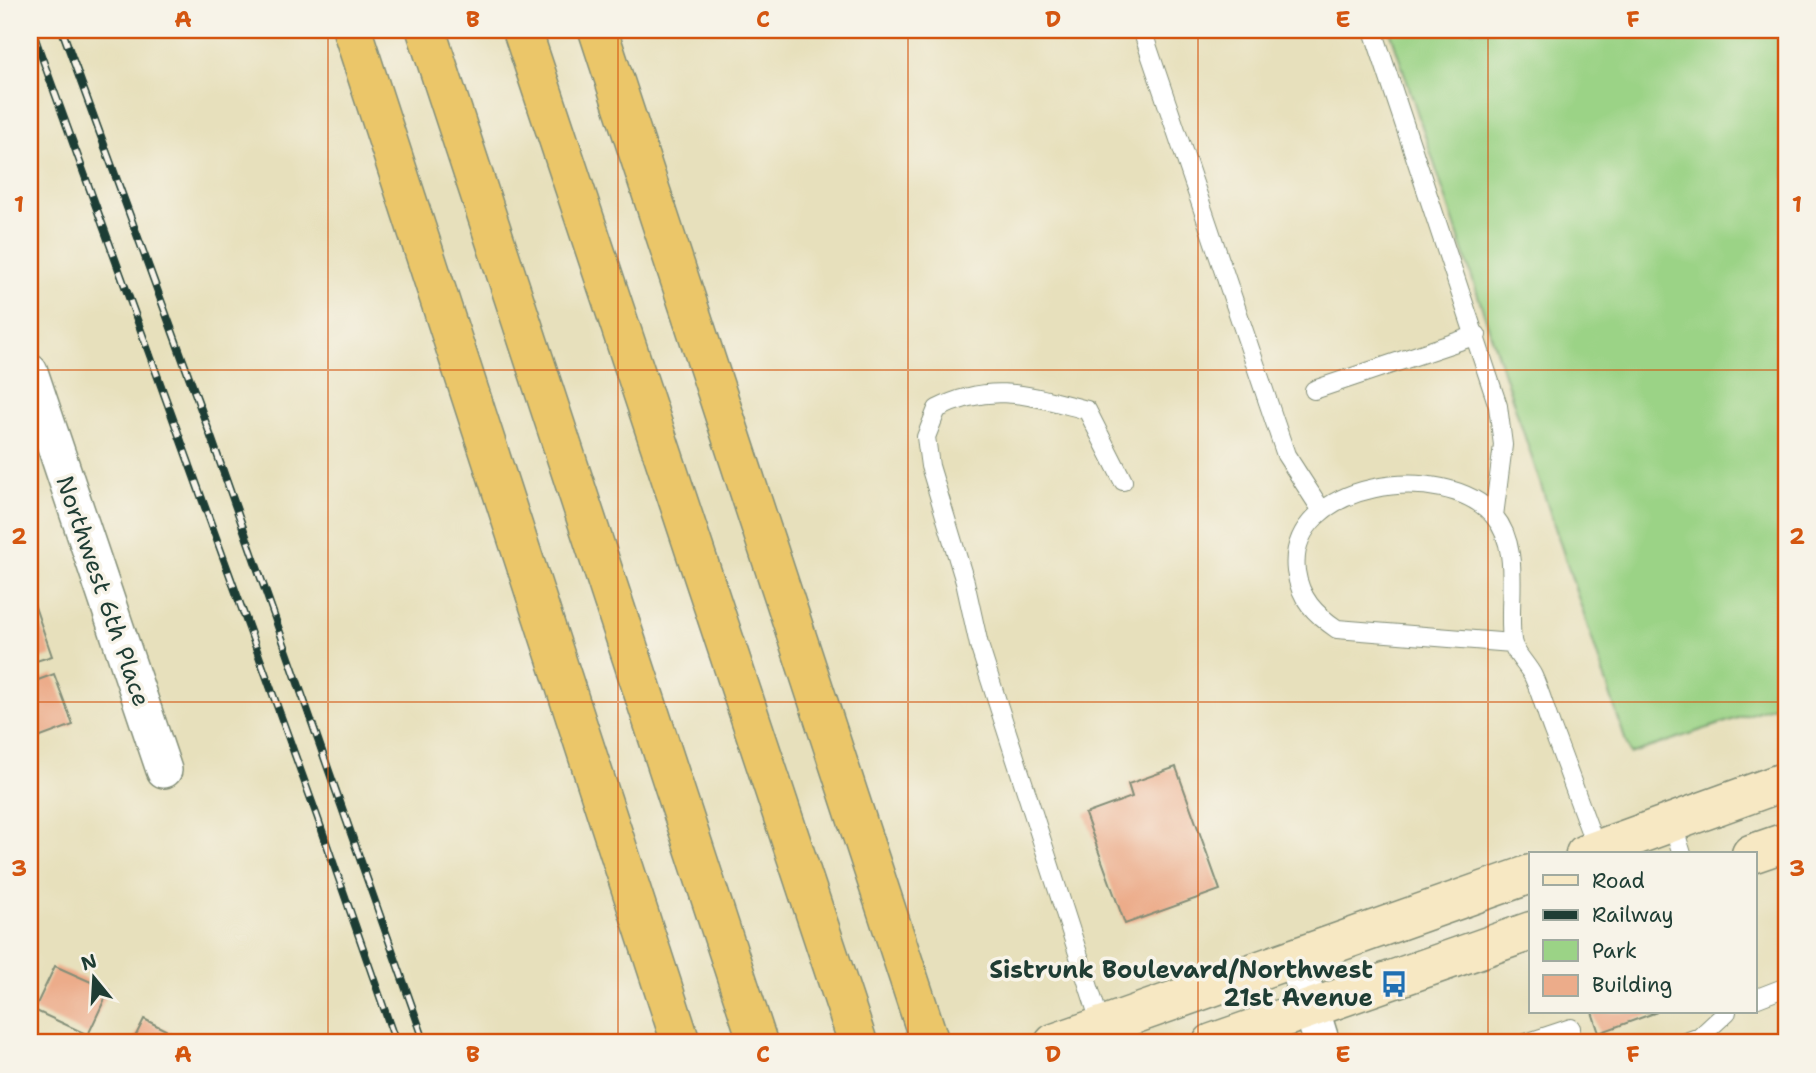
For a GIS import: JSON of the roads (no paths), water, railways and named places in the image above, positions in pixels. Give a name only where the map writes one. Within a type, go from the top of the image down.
[{"type":"highway","points":[[352,30],[681,1043]]},
{"type":"highway","points":[[426,30],[755,1033]]},
{"type":"highway","points":[[522,30],[858,1043]]},
{"type":"highway","points":[[598,30],[930,1043]]},
{"type":"street","name":"Northwest 6th Place","points":[[30,372],[164,770]]},
{"type":"street","points":[[1591,852],[1677,838],[1786,781]]},
{"type":"street","points":[[1756,852],[1786,842]]},
{"type":"street","points":[[1055,1043],[1104,1035],[1296,960],[1529,875]]},
{"type":"street","points":[[1212,1043],[1315,1026],[1529,932]]},
{"type":"street","points":[[1296,960],[1315,1026]]},
{"type":"lane","points":[[1142,30],[1286,455],[1322,512]]},
{"type":"lane","points":[[1373,30],[1477,335],[1498,405],[1503,445],[1494,516],[1508,547],[1512,643],[1533,676],[1591,852]]},
{"type":"lane","points":[[1314,390],[1477,335]]},
{"type":"lane","points":[[1104,1035],[979,645],[930,466],[926,437],[937,409],[964,395],[1000,392],[1043,399],[1087,410],[1123,481]]},
{"type":"lane","points":[[1494,516],[1461,494],[1429,486],[1389,486],[1349,495],[1308,522],[1299,541],[1295,561],[1298,582],[1305,600],[1318,616],[1337,629],[1512,643]]},
{"type":"lane","points":[[1756,999],[1786,987]]},
{"type":"lane","points":[[1683,1043],[1700,1037],[1725,1014]]},
{"type":"lane","points":[[1526,1043],[1571,1028]]},
{"type":"railway","points":[[32,30],[317,816],[396,1043]]},
{"type":"railway","points":[[62,30],[210,434],[425,1043]]},
{"type":"place","name":"Sistrunk Boulevard/Northwest 21st Avenue","points":[[1394,984]]}]
